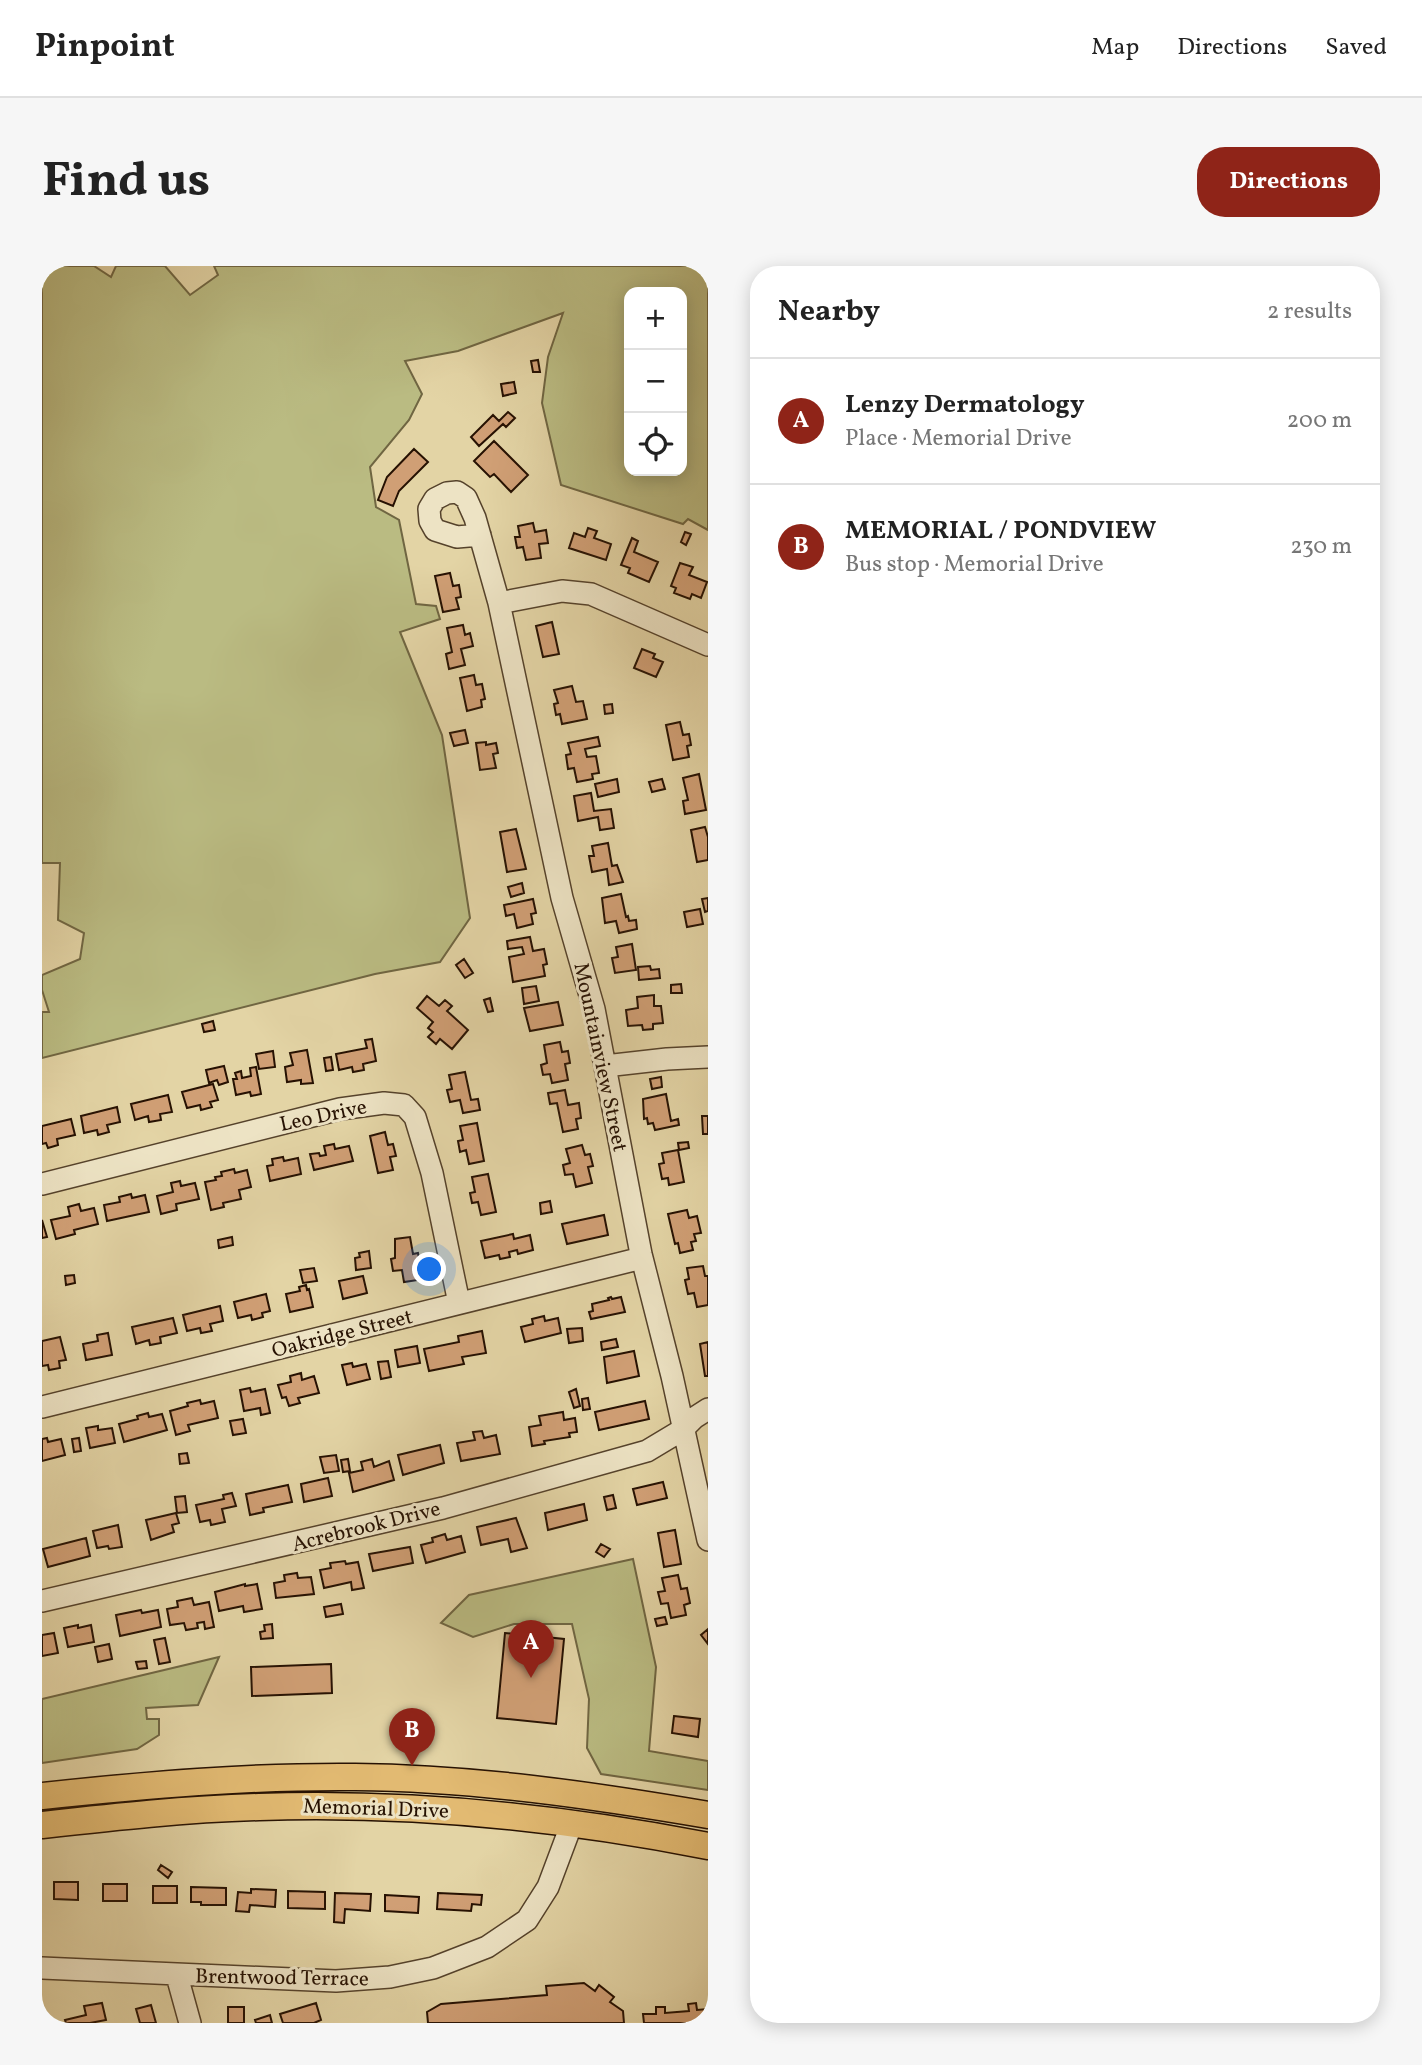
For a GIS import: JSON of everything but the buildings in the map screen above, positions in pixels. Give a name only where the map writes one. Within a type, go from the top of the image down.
[{"type":"main road","name":"Memorial Drive","points":[[42,1796],[197,1782],[357,1777],[528,1788],[708,1815]]},
{"type":"main road","name":"Memorial Drive","points":[[42,1825],[171,1811],[304,1806],[450,1810],[572,1822],[708,1846]]},
{"type":"street","name":"Mountainview Street","points":[[480,535],[499,603],[562,898],[594,1009],[642,1258],[672,1376],[708,1540]]},
{"type":"street","points":[[499,603],[562,592],[591,594],[708,646]]},
{"type":"street","points":[[605,1066],[708,1057]]},
{"type":"street","name":"Leo Drive","points":[[42,1184],[340,1109],[384,1103],[404,1105],[415,1117],[432,1172],[459,1303]]},
{"type":"street","name":"Oakridge Street","points":[[42,1407],[642,1258]]},
{"type":"street","name":"Acrebrook Drive","points":[[42,1601],[443,1508],[647,1451],[682,1430],[708,1409]]},
{"type":"street","name":"Brentwood Terrace","points":[[42,1968],[177,1976],[362,1981],[419,1972],[461,1959],[501,1939],[527,1920],[548,1887],[572,1822]]},
{"type":"street","points":[[177,1976],[190,2023]]},
{"type":"green space","points":[[42,266],[94,266],[111,277],[116,266],[165,266],[190,295],[218,275],[214,266],[708,266],[708,530],[688,519],[683,524],[561,485],[542,403],[548,357],[563,313],[458,351],[405,361],[422,394],[409,420],[370,467],[376,507],[399,520],[416,604],[436,606],[440,619],[400,632],[442,735],[470,918],[440,962],[375,974],[42,1058],[42,1012],[49,1012],[42,990],[42,975],[80,959],[84,933],[58,920],[60,863],[42,863]]},
{"type":"green space","points":[[633,1559],[656,1667],[649,1751],[708,1761],[708,1790],[601,1774],[587,1748],[589,1699],[572,1624],[514,1624],[473,1637],[441,1623],[469,1595]]},
{"type":"green space","points":[[219,1657],[198,1705],[146,1708],[147,1719],[159,1719],[159,1735],[137,1749],[42,1763],[42,1699]]},
{"type":"place","name":"Lenzy Dermatology","points":[[531,1678]]},
{"type":"place","name":"MEMORIAL / PONDVIEW","points":[[412,1766]]}]
